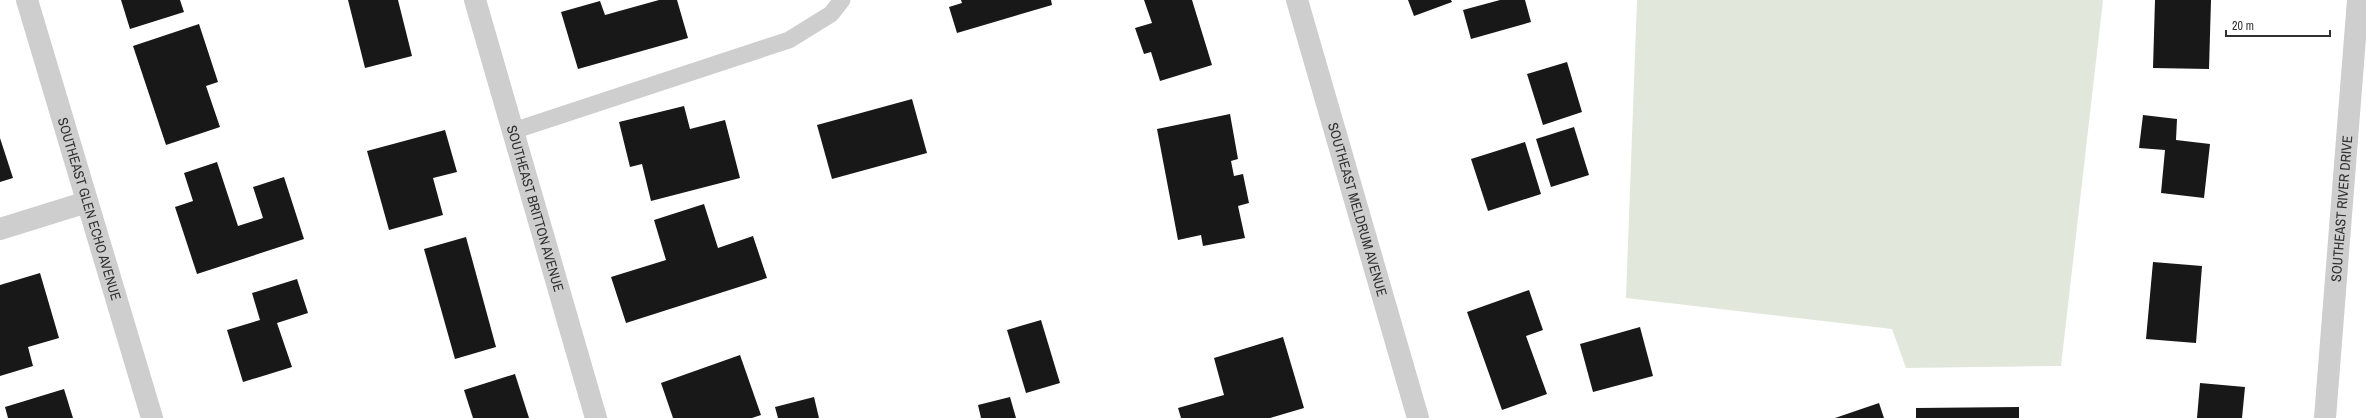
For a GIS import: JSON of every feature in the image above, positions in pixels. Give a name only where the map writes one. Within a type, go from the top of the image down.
[{"type":"street","name":"SOUTHEAST GLEN ECHO AVENUE","points":[[27,0],[152,418]]},
{"type":"street","name":"SOUTHEAST BRITTON AVENUE","points":[[475,0],[596,418]]},
{"type":"street","name":"SOUTHEAST MELDRUM AVENUE","points":[[1297,0],[1418,418]]},
{"type":"street","name":"SOUTHEAST RIVER DRIVE","points":[[2325,418],[2358,0]]},
{"type":"street","points":[[0,229],[87,202]]},
{"type":"lane","points":[[512,131],[789,40],[831,14],[842,0]]},
{"type":"shaded area","points":[[1637,0],[2103,0],[2061,366],[1906,368],[1892,329],[1626,298]]},
{"type":"building","points":[[121,0],[180,0],[184,12],[130,29]]},
{"type":"building","points":[[348,0],[398,0],[412,56],[365,68]]},
{"type":"building","points":[[659,0],[677,0],[688,38],[578,69],[561,12],[600,1],[605,15]]},
{"type":"building","points":[[961,0],[1051,0],[1052,5],[957,33],[949,7],[962,3]]},
{"type":"building","points":[[1144,0],[1192,0],[1212,65],[1160,81],[1151,52],[1144,54],[1135,28],[1152,23]]},
{"type":"building","points":[[1408,0],[1451,0],[1452,2],[1414,16]]},
{"type":"building","points":[[1500,0],[1525,0],[1531,22],[1471,39],[1463,10]]},
{"type":"building","points":[[2155,0],[2211,0],[2209,69],[2153,68]]},
{"type":"building","points":[[199,24],[218,82],[206,86],[220,127],[166,145],[133,46]]},
{"type":"building","points":[[1567,62],[1582,112],[1543,125],[1527,74]]},
{"type":"building","points":[[912,99],[927,153],[832,179],[817,125]]},
{"type":"building","points":[[684,106],[690,129],[725,120],[740,178],[651,201],[642,164],[630,167],[619,122]]},
{"type":"building","points":[[1230,114],[1238,159],[1231,161],[1234,176],[1243,174],[1249,203],[1238,206],[1245,238],[1203,246],[1201,235],[1178,240],[1157,129]]},
{"type":"building","points":[[2143,115],[2177,119],[2176,140],[2210,144],[2204,198],[2161,193],[2165,150],[2139,148]]},
{"type":"building","points":[[1574,127],[1589,175],[1551,187],[1536,139]]},
{"type":"building","points":[[445,130],[457,172],[433,178],[443,215],[389,230],[367,151]]},
{"type":"building","points":[[0,138],[13,178],[0,182]]},
{"type":"building","points":[[1525,142],[1541,194],[1488,211],[1471,159]]},
{"type":"building","points":[[217,162],[238,226],[263,218],[253,187],[284,177],[304,239],[197,274],[175,207],[193,201],[184,173]]},
{"type":"building","points":[[704,204],[718,248],[753,236],[767,278],[626,323],[611,277],[666,260],[654,220]]},
{"type":"building","points":[[466,237],[496,347],[455,359],[424,249]]},
{"type":"building","points":[[2153,262],[2202,266],[2196,343],[2146,339]]},
{"type":"building","points":[[40,273],[59,338],[28,347],[33,366],[0,376],[0,285]]},
{"type":"building","points":[[297,279],[308,313],[277,323],[292,367],[243,382],[227,330],[260,320],[252,293]]},
{"type":"building","points":[[1529,290],[1543,330],[1526,336],[1547,394],[1502,410],[1467,312]]},
{"type":"building","points":[[1041,320],[1060,383],[1026,393],[1007,330]]},
{"type":"building","points":[[1640,327],[1653,376],[1593,392],[1580,344]]},
{"type":"building","points":[[1283,337],[1304,408],[1270,418],[1181,418],[1178,408],[1224,395],[1214,358]]},
{"type":"building","points":[[740,355],[761,415],[752,418],[673,418],[661,383]]},
{"type":"building","points":[[515,374],[529,418],[473,418],[464,390]]},
{"type":"building","points":[[2200,383],[2245,387],[2242,418],[2197,418]]},
{"type":"building","points":[[64,389],[73,418],[8,418],[5,407]]},
{"type":"building","points":[[814,397],[819,418],[778,418],[775,407]]},
{"type":"building","points":[[1010,397],[1016,418],[981,418],[978,405]]},
{"type":"building","points":[[1879,403],[1884,418],[1835,418]]},
{"type":"building","points":[[2019,407],[2019,418],[1916,418],[1916,408]]}]
